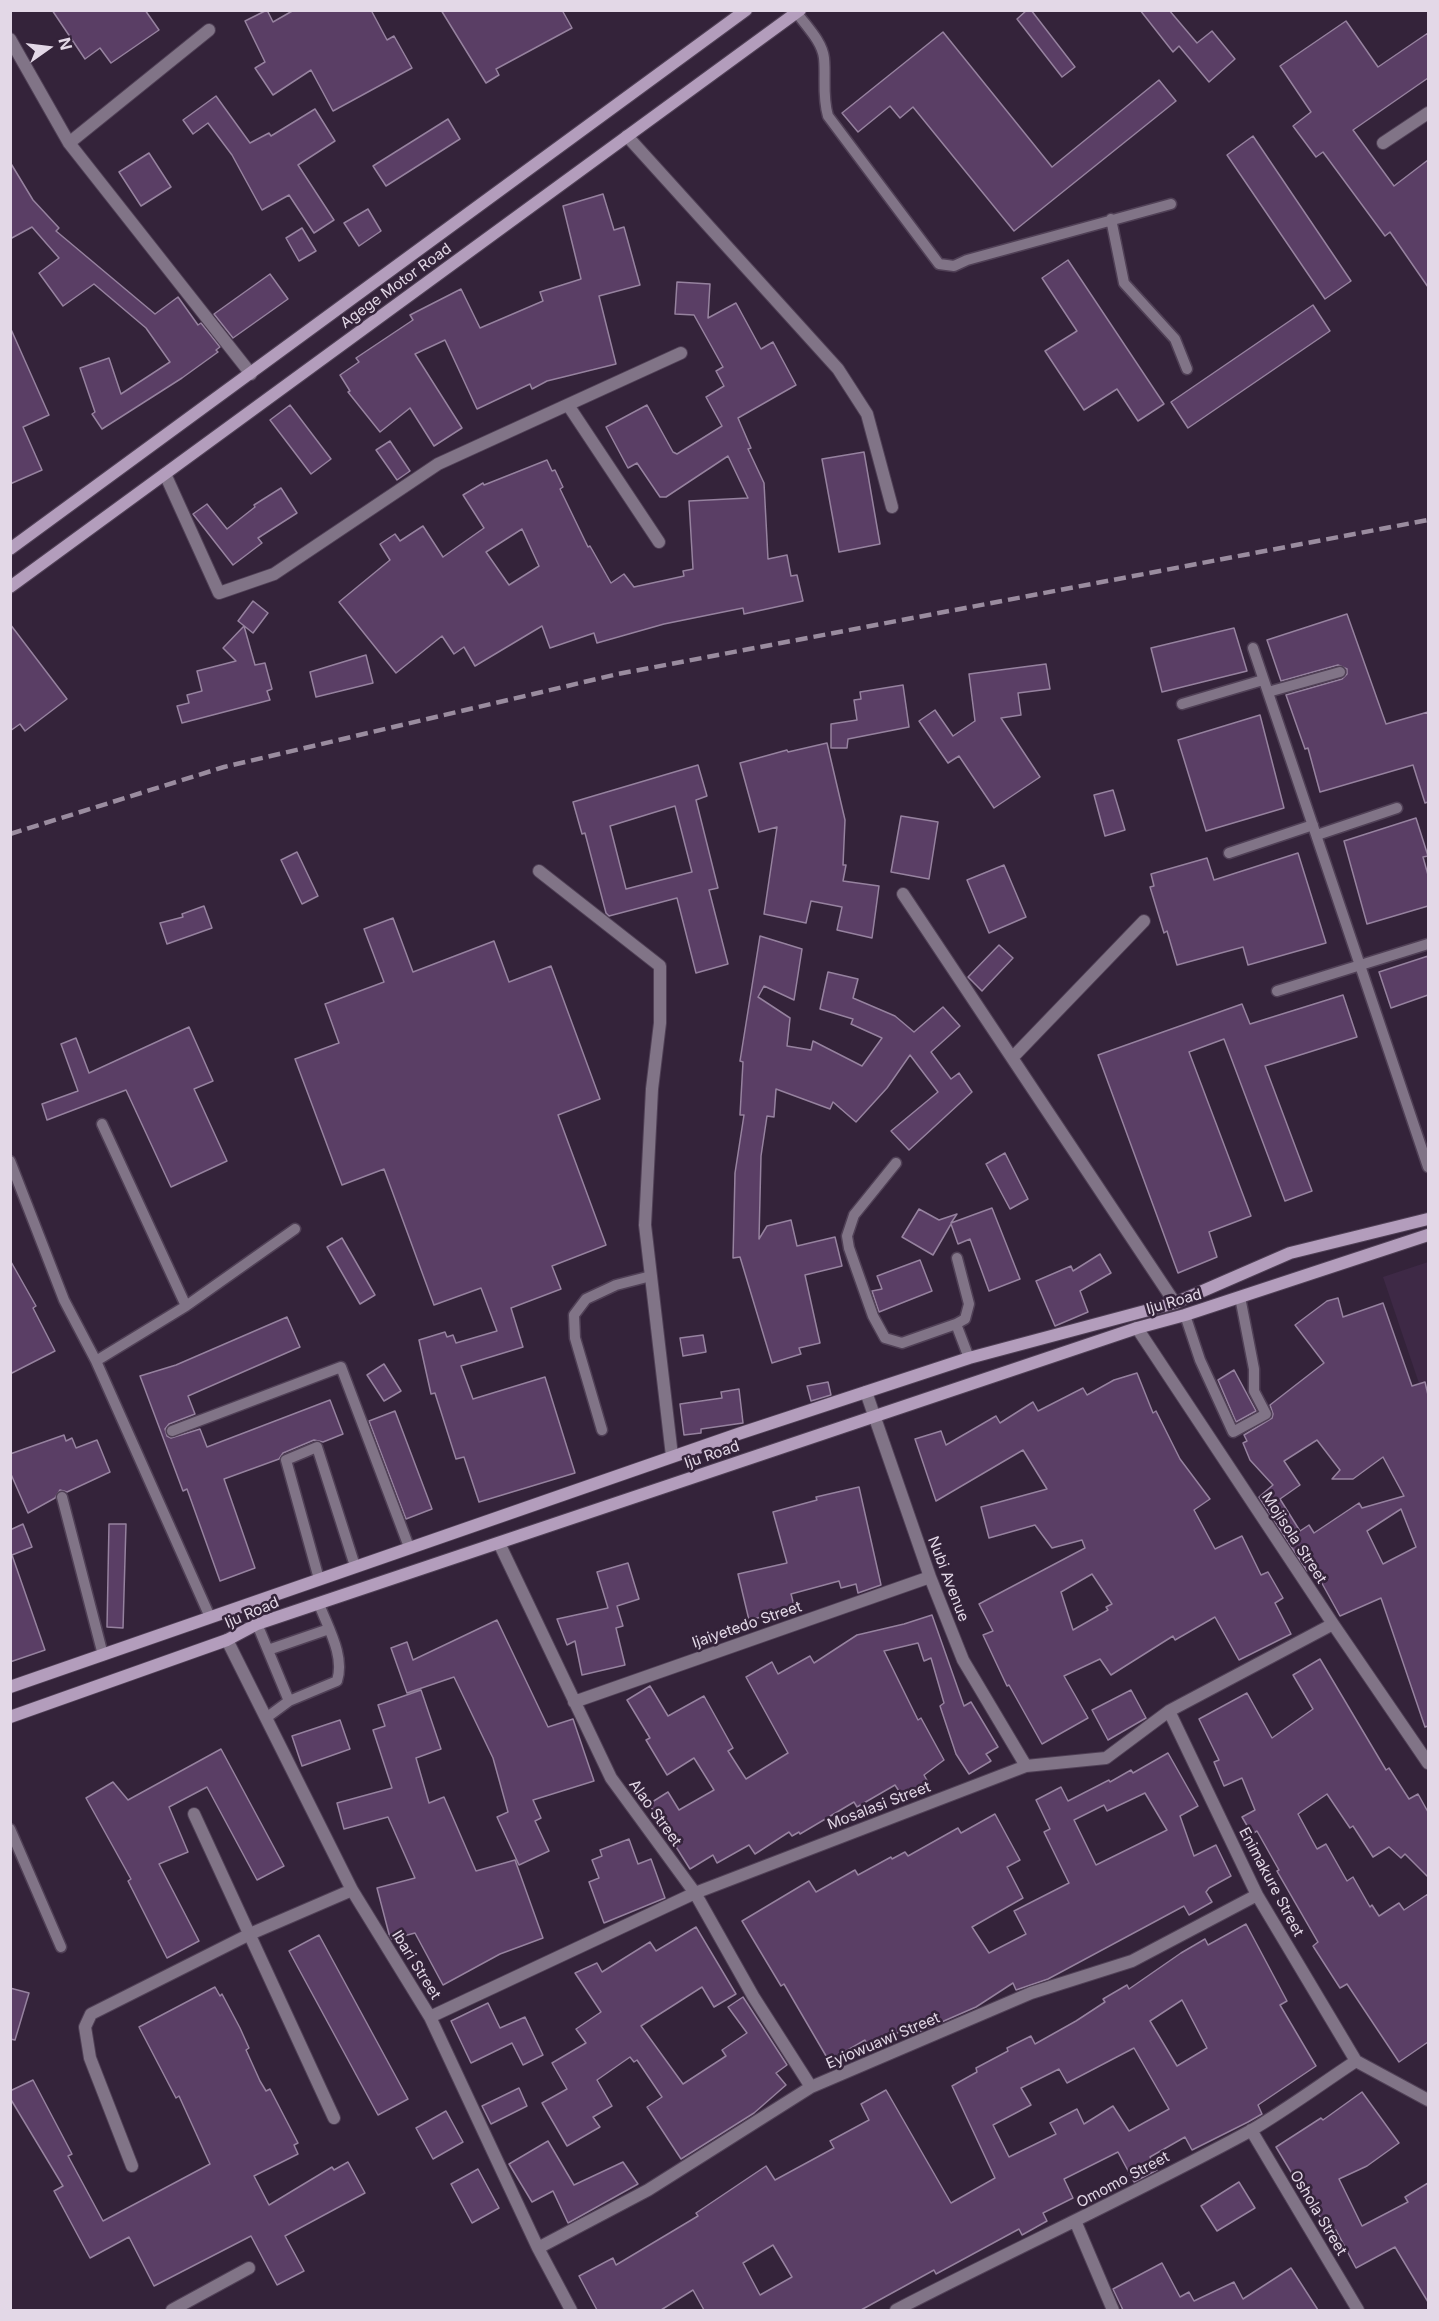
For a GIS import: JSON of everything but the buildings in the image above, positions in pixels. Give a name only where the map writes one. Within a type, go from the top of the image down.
[{"type":"main road","name":"Agege Motor Road","points":[[10,549],[741,12]]},
{"type":"main road","name":"Agege Motor Road","points":[[10,587],[798,12]]},
{"type":"main road","name":"Iju Road","points":[[10,1687],[672,1456],[969,1358],[1175,1303],[1290,1253],[1428,1220]]},
{"type":"main road","name":"Iju Road","points":[[10,1717],[227,1640],[257,1624],[1137,1328],[1185,1315],[1428,1236]]},
{"type":"street","points":[[69,143],[209,30]]},
{"type":"street","points":[[10,39],[69,143],[250,374]]},
{"type":"street","points":[[1383,142],[1428,113]]},
{"type":"street","points":[[627,136],[837,369],[867,414],[882,461],[892,507]]},
{"type":"street","points":[[165,474],[219,593],[274,574],[438,464],[681,353]]},
{"type":"street","points":[[568,405],[659,542]]},
{"type":"street","points":[[538,872],[660,966],[660,1023],[652,1089],[645,1225],[672,1456]]},
{"type":"street","points":[[903,894],[1175,1303]]},
{"type":"street","points":[[1013,1057],[1144,921]]},
{"type":"street","name":"Mojisola Street","points":[[1137,1328],[1428,1763]]},
{"type":"street","name":"Nubi Avenue","points":[[867,1392],[930,1577],[963,1660],[1026,1766]]},
{"type":"street","name":"Alao Street","points":[[498,1543],[611,1778],[695,1893],[753,1996],[811,2087]]},
{"type":"street","name":"Ijaiyetedo Street","points":[[574,1702],[930,1577]]},
{"type":"street","name":"Mosalasi Street","points":[[430,2017],[695,1893],[1026,1766],[1106,1758],[1169,1711],[1333,1624]]},
{"type":"street","name":"Ibari Street","points":[[227,1640],[352,1890],[430,2017],[538,2248],[571,2310]]},
{"type":"street","name":"Enimakure Street","points":[[1169,1711],[1257,1895],[1356,2061]]},
{"type":"street","points":[[194,1814],[334,2118]]},
{"type":"street","points":[[132,2166],[90,2058],[85,2027],[91,2014],[250,1934],[352,1890]]},
{"type":"street","name":"Eyiowuawi Street","points":[[538,2248],[648,2190],[811,2087],[1031,1993],[1132,1962],[1257,1895]]},
{"type":"street","points":[[1356,2061],[1428,2100]]},
{"type":"street","name":"Omomo Street","points":[[896,2310],[1009,2252],[1076,2223],[1251,2130],[1356,2061]]},
{"type":"street","name":"Oshola Street","points":[[1251,2130],[1358,2310]]},
{"type":"street","points":[[1076,2223],[1113,2310]]},
{"type":"street","points":[[172,2310],[249,2268]]},
{"type":"lane","points":[[798,12],[819,43],[824,56],[824,103],[828,116],[939,264],[954,266],[967,260],[1171,204]]},
{"type":"lane","points":[[1111,219],[1124,283],[1175,339],[1187,369]]},
{"type":"lane","points":[[1253,648],[1428,1167]]},
{"type":"lane","points":[[1268,692],[1340,672]]},
{"type":"lane","points":[[1182,704],[1263,680]]},
{"type":"lane","points":[[1229,853],[1397,808]]},
{"type":"lane","points":[[1276,991],[1428,944]]},
{"type":"lane","points":[[102,1124],[186,1306]]},
{"type":"lane","points":[[10,1161],[63,1300],[96,1361],[210,1617]]},
{"type":"lane","points":[[896,1163],[859,1208],[848,1230],[849,1248],[882,1335],[896,1343],[957,1324],[967,1315],[969,1304],[957,1258]]},
{"type":"lane","points":[[96,1361],[186,1306],[296,1229]]},
{"type":"lane","points":[[602,1430],[575,1338],[574,1316],[586,1299],[616,1285],[651,1276]]},
{"type":"lane","points":[[1185,1315],[1200,1360],[1233,1432],[1266,1414],[1254,1391],[1254,1369],[1240,1297]]},
{"type":"lane","points":[[957,1324],[969,1358]]},
{"type":"lane","points":[[172,1431],[341,1367],[409,1547]]},
{"type":"lane","points":[[319,1579],[286,1460],[317,1447],[355,1566]]},
{"type":"lane","points":[[62,1497],[103,1655]]},
{"type":"lane","points":[[266,1718],[289,1701],[337,1681],[341,1669],[319,1604]]},
{"type":"lane","points":[[257,1624],[289,1701]]},
{"type":"lane","points":[[268,1650],[328,1629]]},
{"type":"lane","points":[[10,1829],[61,1947]]},
{"type":"shaded area","points":[[1428,1262],[1428,1410],[1383,1277]]},
{"type":"railway","points":[[10,834],[224,767],[618,674],[1428,520]]}]
